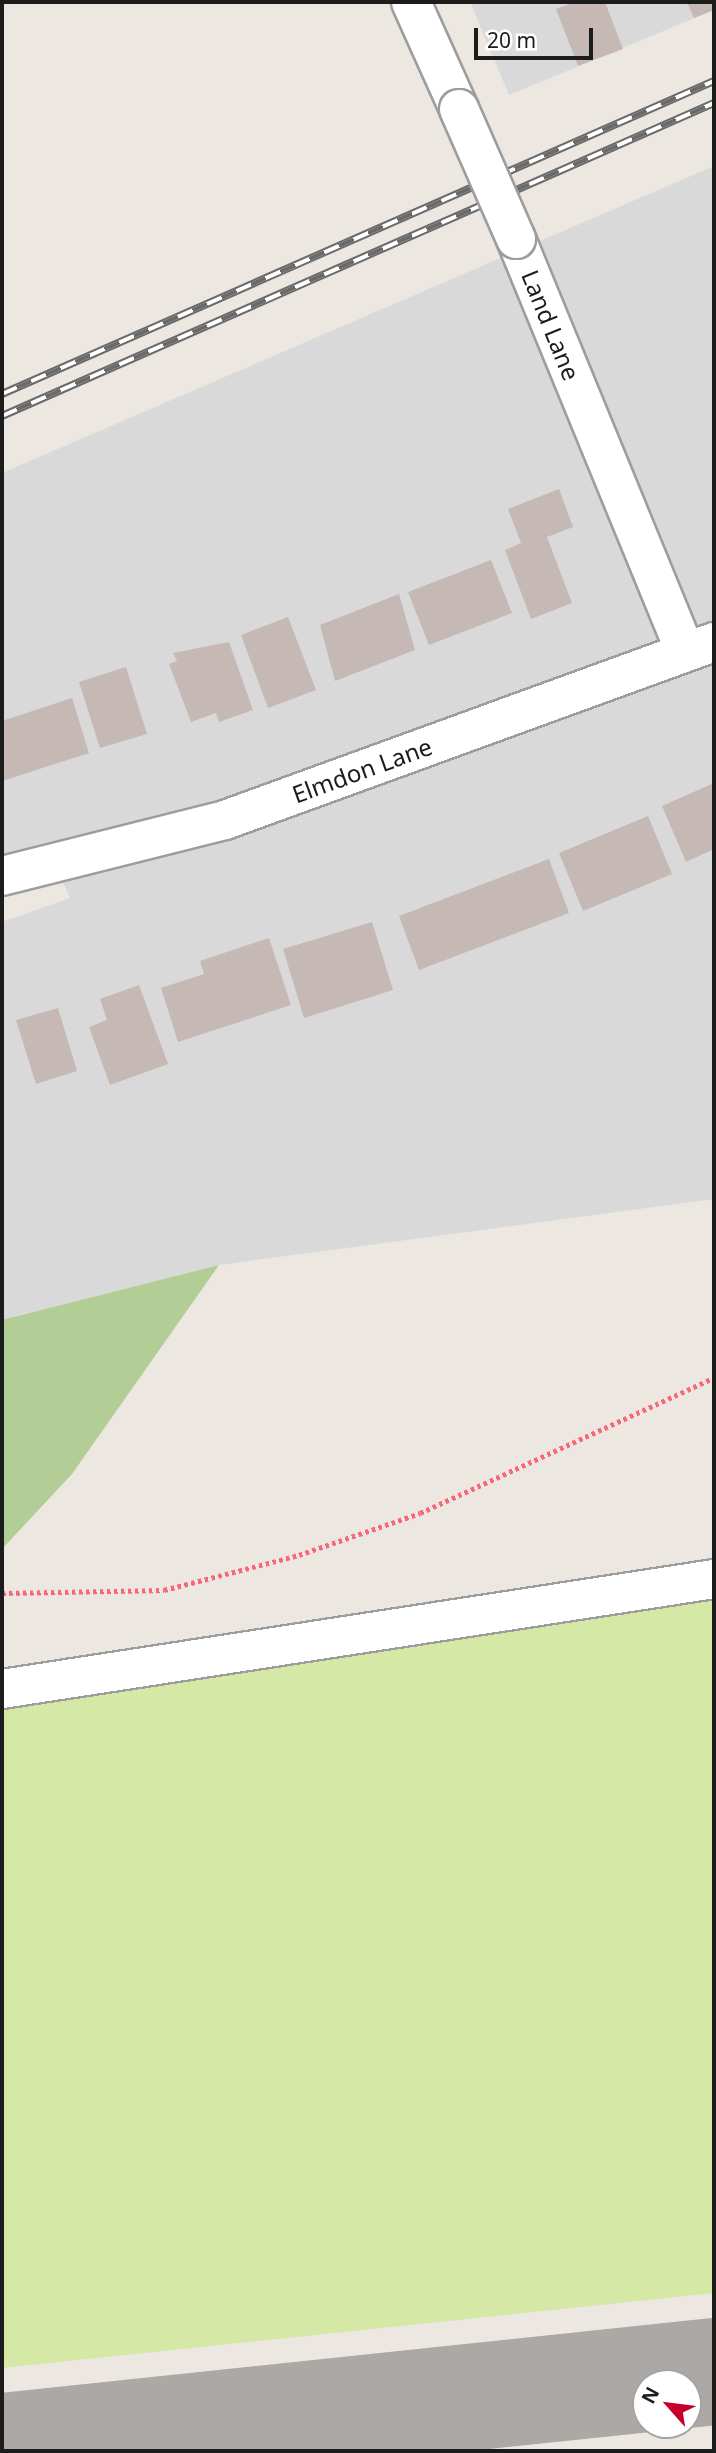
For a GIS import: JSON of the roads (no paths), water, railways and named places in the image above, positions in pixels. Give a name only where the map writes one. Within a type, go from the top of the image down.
[{"type":"street","name":"Land Lane","points":[[411,2],[700,647]]},
{"type":"street","name":"Elmdon Lane","points":[[2,876],[225,820],[700,647]]},
{"type":"street","points":[[2,1689],[714,1579]]},
{"type":"railway","points":[[2,394],[714,81]]},
{"type":"railway","points":[[2,416],[714,103]]}]
